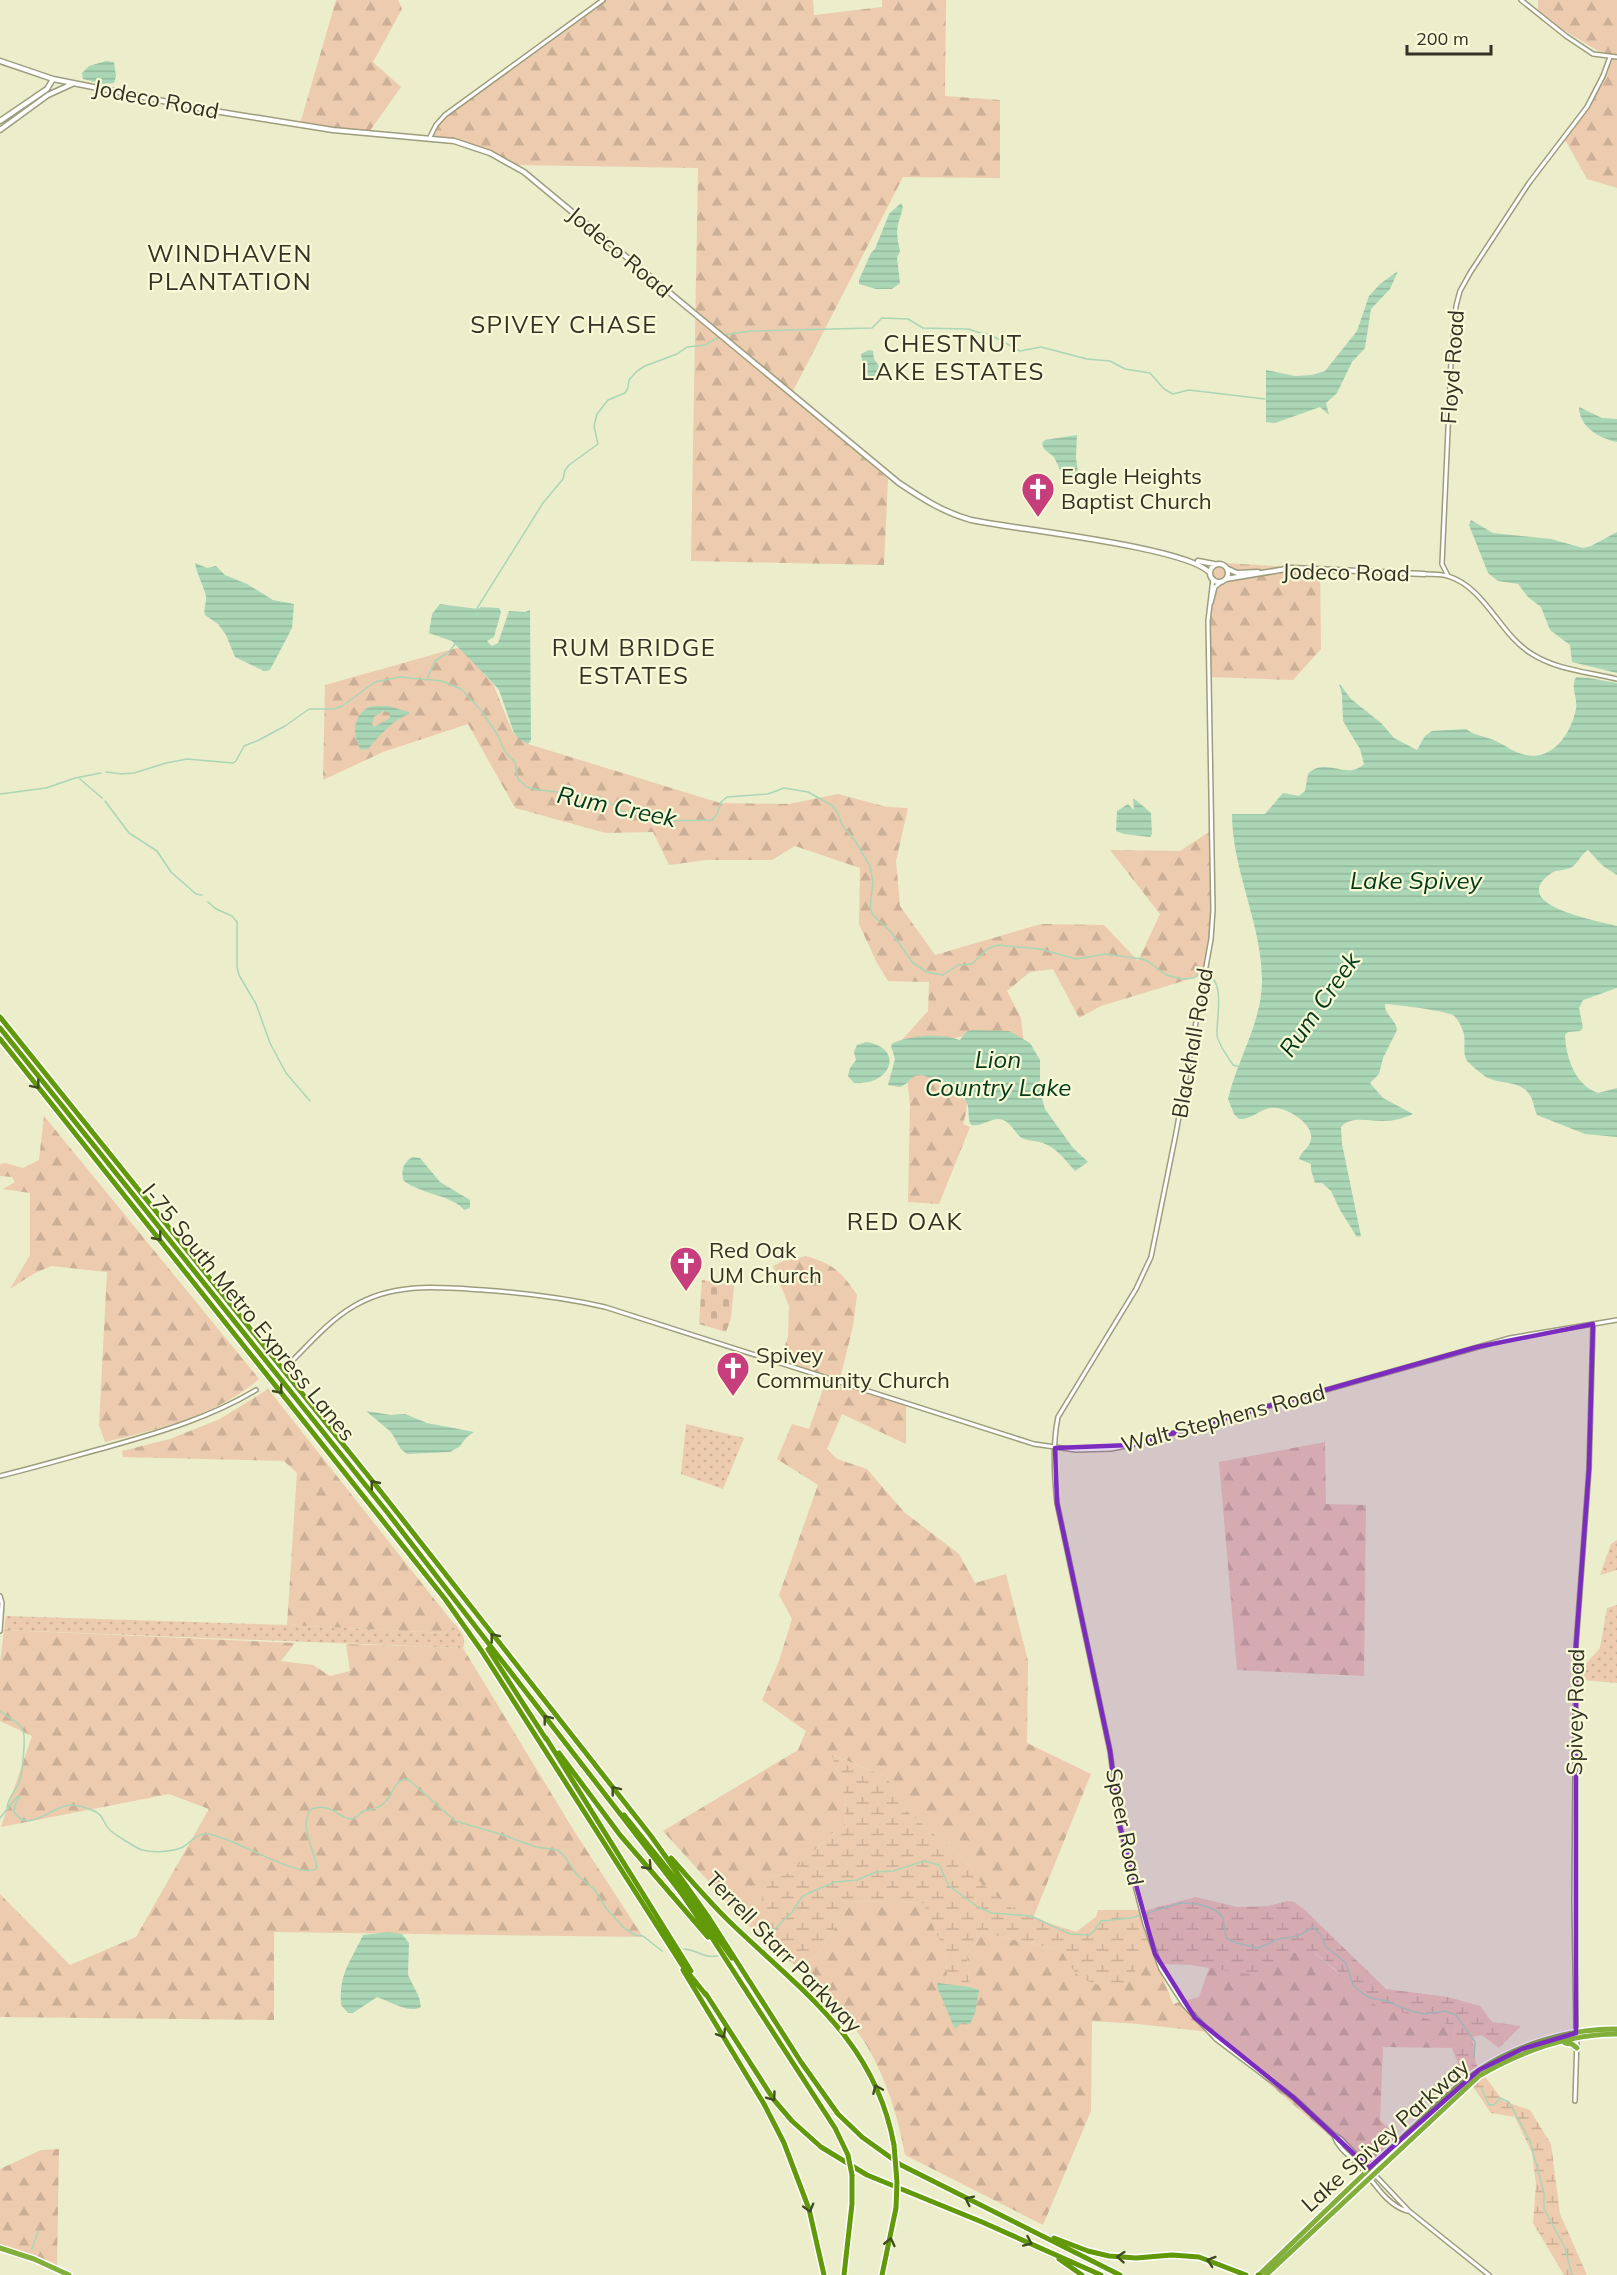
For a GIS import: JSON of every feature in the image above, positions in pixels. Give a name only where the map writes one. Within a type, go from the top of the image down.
[{"type":"highway","points":[[0,1017],[374,1484],[651,1836],[690,1890],[828,2101],[853,2129],[907,2169],[1120,2275]]},
{"type":"highway","name":"I-75 South Metro Express Lanes","points":[[0,1028],[373,1494],[583,1765],[732,1967],[838,2133],[848,2155],[852,2175],[852,2204],[843,2275]]},
{"type":"highway","points":[[0,1039],[445,1599],[487,1659],[682,1965],[764,2104],[784,2143],[809,2209],[824,2275]]},
{"type":"highway","name":"I-75 South Metro Express Lanes","points":[[469,1620],[546,1738],[620,1835],[711,1939]]},
{"type":"highway","points":[[546,1738],[706,1995],[774,2100],[792,2121],[821,2147],[867,2175],[1101,2275]]},
{"type":"highway","points":[[583,1765],[673,1875],[726,1952],[742,1970]]},
{"type":"highway","name":"Terrell Starr Parkway","points":[[651,1836],[716,1908],[813,2000],[847,2037],[863,2060],[878,2089],[894,2145],[897,2182],[896,2208],[882,2275]]},
{"type":"highway","points":[[682,1965],[706,1995]]},
{"type":"highway","name":"Lake Spivey Parkway","points":[[1266,2275],[1454,2090],[1479,2070],[1522,2049],[1576,2035],[1617,2029]]},
{"type":"highway","name":"Lake Spivey Parkway","points":[[1259,2275],[1369,2173],[1479,2076],[1505,2062],[1576,2035],[1617,2034]]},
{"type":"highway","points":[[1532,2051],[1566,2042],[1577,2048]]},
{"type":"highway","points":[[1021,2226],[1096,2254],[1130,2258],[1191,2256],[1218,2263],[1243,2275]]},
{"type":"highway","points":[[0,2248],[39,2260],[69,2275]]},
{"type":"highway","points":[[1044,2250],[1082,2275]]},
{"type":"main road","name":"Jodeco Road","points":[[0,61],[53,79],[208,110],[328,129],[430,137],[478,147],[524,172],[899,483],[937,508],[979,522],[1105,542],[1216,564]]},
{"type":"main road","points":[[48,95],[52,89],[53,79]]},
{"type":"main road","points":[[0,121],[47,89],[53,79]]},
{"type":"main road","points":[[0,130],[48,95],[76,84]]},
{"type":"main road","name":"Jodeco Road","points":[[1188,560],[1201,565],[1210,573]]},
{"type":"main road","points":[[1216,564],[1222,564],[1227,569],[1226,579],[1221,582],[1213,579],[1210,573],[1211,568],[1216,564]]},
{"type":"main road","name":"Jodeco Road","points":[[1226,579],[1292,568],[1424,574]]},
{"type":"main road","name":"Jodeco Road","points":[[1227,569],[1238,573],[1268,572]]},
{"type":"street","points":[[430,137],[436,125],[445,115],[603,0]]},
{"type":"street","points":[[1521,0],[1566,36],[1593,54],[1617,57]]},
{"type":"street","name":"Floyd Road","points":[[1448,576],[1442,564],[1444,478],[1452,340],[1460,291],[1529,183],[1587,107],[1610,57]]},
{"type":"street","points":[[1424,574],[1448,576],[1474,592],[1507,631],[1531,654],[1555,665],[1617,679]]},
{"type":"street","name":"Blackhall Road","points":[[1055,1448],[1058,1418],[1136,1289],[1151,1257],[1177,1132],[1211,939],[1214,910],[1209,735],[1209,610],[1213,579]]},
{"type":"street","name":"Blackhall Road","points":[[1209,610],[1215,587],[1221,582]]},
{"type":"street","name":"Walt Stephens Road","points":[[293,1360],[323,1330],[355,1305],[393,1291],[431,1286],[535,1294],[605,1307],[1019,1439],[1055,1448],[1111,1449],[1477,1347],[1532,1334],[1617,1320]]},
{"type":"street","name":"Spivey Road","points":[[1575,2101],[1577,2048],[1574,1920],[1576,1646],[1589,1469],[1593,1324]]},
{"type":"street","points":[[0,1476],[46,1466],[175,1428],[223,1408],[255,1389]]},
{"type":"street","name":"Speer Road","points":[[1055,1448],[1054,1472],[1058,1511],[1110,1751],[1120,1827],[1155,1954],[1173,1990],[1195,2018],[1216,2039],[1294,2098],[1341,2139],[1369,2173]]},
{"type":"street","points":[[0,1596],[2,1603],[0,1631]]},
{"type":"street","name":"Speer Road","points":[[1333,2134],[1337,2144],[1369,2173]]},
{"type":"street","points":[[1369,2173],[1381,2193],[1399,2208],[1409,2211]]},
{"type":"street","points":[[1369,2173],[1409,2211],[1488,2275]]},
{"type":"highlighted area","points":[[1593,1324],[1589,1469],[1576,1646],[1576,2033],[1522,2049],[1479,2070],[1369,2168],[1294,2098],[1195,2018],[1155,1954],[1120,1827],[1110,1751],[1057,1503],[1055,1448],[1131,1445],[1477,1347]]},
{"type":"green space","points":[[336,0],[398,0],[402,9],[373,62],[401,87],[367,135],[300,124]]},
{"type":"green space","points":[[601,0],[813,0],[814,15],[882,7],[882,0],[946,0],[945,96],[1000,100],[1000,178],[903,177],[791,395],[888,479],[884,565],[691,561],[698,168],[513,165],[472,146],[428,139],[447,113]]},
{"type":"green space","points":[[1538,0],[1617,0],[1617,188],[1587,179],[1564,138],[1596,91],[1607,56],[1538,15]]},
{"type":"green space","points":[[1210,562],[1320,569],[1321,649],[1293,680],[1208,677]]},
{"type":"green space","points":[[460,647],[493,684],[513,733],[528,744],[720,803],[789,804],[838,794],[887,807],[908,808],[896,861],[900,906],[935,955],[1041,924],[1104,925],[1138,961],[1160,914],[1110,850],[1180,851],[1209,832],[1212,914],[1203,975],[1101,1006],[1079,1018],[1053,969],[1030,972],[1007,991],[1021,1018],[1024,1044],[964,1036],[933,1043],[901,1041],[928,1011],[929,982],[888,981],[877,963],[859,924],[860,868],[795,846],[772,860],[707,860],[669,865],[653,832],[606,833],[515,808],[468,724],[383,752],[323,780],[325,685]]},
{"type":"green space","points":[[925,1072],[956,1091],[967,1102],[963,1124],[970,1127],[939,1204],[908,1202],[910,1105],[907,1077]]},
{"type":"green space","points":[[44,1116],[259,1379],[226,1402],[186,1420],[105,1442],[99,1425],[107,1272],[51,1266],[33,1274],[10,1289],[30,1255],[30,1193],[3,1189],[15,1182],[12,1177],[0,1176],[0,1164],[5,1163],[23,1168],[39,1160]]},
{"type":"green space","points":[[806,1256],[836,1270],[857,1295],[853,1326],[839,1383],[906,1404],[906,1444],[842,1414],[827,1449],[837,1459],[867,1469],[904,1512],[959,1554],[975,1583],[1006,1574],[1028,1661],[1027,1743],[1091,1774],[1033,1918],[1012,1908],[980,1883],[970,1865],[901,1806],[887,1777],[833,1755],[844,1795],[846,1833],[834,1832],[790,1873],[755,1879],[769,1912],[758,1936],[663,1831],[798,1750],[806,1731],[762,1700],[779,1661],[792,1619],[779,1595],[818,1485],[777,1459],[792,1424],[809,1429],[826,1381],[778,1365],[788,1337],[789,1306],[773,1266],[786,1260]]},
{"type":"green space","points":[[702,1280],[734,1285],[731,1318],[726,1332],[699,1324]]},
{"type":"green space","points":[[268,1389],[450,1619],[451,1627],[445,1633],[287,1625],[297,1473],[284,1461],[123,1457],[122,1451],[170,1439],[220,1419]]},
{"type":"green space","points":[[686,1424],[744,1438],[723,1489],[681,1474]]},
{"type":"green space","points":[[1325,1442],[1326,1504],[1366,1505],[1364,1676],[1237,1670],[1219,1462]]},
{"type":"green space","points":[[1617,1540],[1617,1570],[1600,1575],[1611,1544]]},
{"type":"green space","points":[[1617,1605],[1617,1683],[1572,1679],[1600,1648],[1607,1608]]},
{"type":"green space","points":[[6,1616],[287,1625],[445,1633],[451,1627],[450,1619],[461,1632],[464,1644],[463,1648],[4,1630]]},
{"type":"green space","points":[[4,1630],[295,1643],[281,1661],[313,1665],[330,1676],[350,1671],[346,1644],[463,1648],[574,1831],[643,1937],[274,1932],[274,2020],[0,2017],[0,1894],[70,1965],[136,1937],[209,1809],[169,1794],[1,1827],[32,1736],[0,1721],[0,1662]]},
{"type":"green space","points":[[832,1755],[887,1777],[901,1806],[970,1865],[981,1883],[1012,1908],[1033,1918],[1076,1932],[1096,1917],[1098,1910],[1147,1910],[1196,1897],[1237,1907],[1294,1902],[1386,1989],[1448,1997],[1480,2006],[1492,2022],[1521,2026],[1499,2048],[1482,2035],[1472,2037],[1476,2064],[1503,2101],[1530,2110],[1551,2144],[1560,2214],[1587,2275],[1564,2275],[1533,2223],[1536,2184],[1532,2153],[1515,2117],[1491,2113],[1459,2066],[1452,2048],[1455,2026],[1377,2006],[1361,1995],[1315,1953],[1287,1953],[1257,1972],[1247,1974],[1191,1965],[1164,1964],[1159,1961],[1155,1945],[1150,1945],[1136,1958],[1135,1970],[1131,1978],[1124,1984],[1105,1986],[1085,1980],[1077,1974],[1061,1950],[983,1933],[967,1953],[969,1985],[980,1989],[967,2028],[954,2023],[935,1986],[948,1983],[945,1953],[923,1903],[853,1901],[816,1956],[797,1967],[758,1936],[769,1912],[754,1879],[790,1873],[834,1832],[846,1832],[844,1795]]},
{"type":"green space","points":[[853,1901],[923,1903],[945,1952],[948,1983],[935,1986],[954,2023],[967,2028],[979,1989],[969,1985],[967,1953],[983,1933],[1061,1950],[1074,1968],[1106,1985],[1150,1944],[1173,2004],[1199,1997],[1209,1968],[1293,1942],[1313,1952],[1377,2005],[1455,2026],[1452,2048],[1383,2047],[1380,2120],[1404,2142],[1373,2173],[1209,2032],[1092,2021],[1091,2111],[1043,2225],[905,2155],[891,2099],[867,2046],[843,2015],[797,1967],[816,1956]]},
{"type":"green space","points":[[59,2149],[57,2266],[0,2245],[0,2169],[41,2150]]},
{"type":"water","points":[[106,61],[114,62],[116,76],[114,83],[103,84],[83,79],[82,73],[89,66]]},
{"type":"water","points":[[901,203],[903,207],[897,233],[900,251],[897,258],[900,283],[892,289],[876,289],[859,284],[889,214]]},
{"type":"water","points":[[1398,271],[1390,289],[1371,309],[1365,348],[1352,362],[1337,393],[1326,403],[1329,415],[1320,407],[1275,423],[1266,422],[1266,370],[1295,376],[1312,375],[1325,371],[1357,331],[1369,296],[1380,284]]},
{"type":"water","points":[[869,350],[873,351],[874,359],[883,372],[878,377],[869,378],[863,367],[861,354]]},
{"type":"water","points":[[1579,407],[1602,418],[1617,419],[1617,442],[1603,438],[1586,426]]},
{"type":"water","points":[[1077,435],[1078,473],[1075,478],[1062,474],[1054,457],[1044,449],[1042,443],[1045,440]]},
{"type":"water","points":[[1471,520],[1493,533],[1551,539],[1583,548],[1617,532],[1617,673],[1572,662],[1570,645],[1550,630],[1541,607],[1528,597],[1518,584],[1498,581],[1488,573],[1469,525]]},
{"type":"water","points":[[195,563],[207,568],[216,566],[225,575],[247,584],[273,600],[294,604],[292,628],[270,670],[264,671],[235,657],[226,635],[218,624],[205,615],[206,596]]},
{"type":"water","points":[[440,604],[478,609],[481,607],[499,608],[501,612],[494,637],[487,641],[492,646],[498,643],[509,611],[530,610],[531,740],[528,744],[514,733],[499,690],[491,681],[452,641],[429,633],[432,614]]},
{"type":"water","name":"Lake Spivey","points":[[1576,677],[1617,683],[1617,875],[1603,866],[1588,850],[1572,867],[1550,874],[1540,885],[1540,895],[1548,903],[1561,910],[1617,926],[1617,988],[1583,1000],[1579,1008],[1583,1028],[1565,1035],[1567,1053],[1573,1070],[1583,1084],[1598,1093],[1617,1088],[1617,1137],[1585,1134],[1537,1115],[1532,1099],[1521,1087],[1488,1078],[1468,1062],[1465,1055],[1463,1031],[1453,1015],[1385,1004],[1386,1011],[1397,1030],[1383,1058],[1379,1074],[1370,1083],[1383,1098],[1413,1114],[1391,1120],[1355,1120],[1341,1127],[1342,1144],[1361,1236],[1357,1237],[1331,1191],[1322,1183],[1315,1183],[1311,1164],[1299,1159],[1311,1139],[1311,1133],[1303,1121],[1290,1112],[1276,1108],[1266,1109],[1247,1118],[1239,1119],[1234,1114],[1228,1099],[1254,1026],[1262,981],[1257,939],[1233,835],[1232,814],[1265,814],[1283,793],[1299,796],[1305,791],[1308,774],[1315,769],[1329,767],[1350,770],[1357,769],[1364,764],[1360,749],[1343,721],[1339,683],[1351,699],[1381,723],[1394,738],[1417,750],[1425,736],[1432,731],[1466,729],[1518,753],[1536,756],[1552,749],[1565,736],[1570,727],[1576,709],[1574,681]]},
{"type":"water","points":[[372,706],[388,706],[409,712],[409,714],[392,724],[368,749],[361,750],[355,731],[361,713]],"holes":[[[383,711],[390,713],[390,718],[374,727],[372,724],[374,717]]]},
{"type":"water","points":[[1133,799],[1151,813],[1152,834],[1150,837],[1116,831],[1117,811],[1128,804],[1134,810]]},
{"type":"water","name":"Lion Country Lake","points":[[972,1030],[1009,1031],[1030,1043],[1040,1060],[1040,1091],[1045,1109],[1073,1148],[1088,1162],[1075,1171],[1052,1148],[1043,1143],[1024,1139],[1003,1120],[995,1119],[971,1125],[968,1106],[964,1098],[953,1087],[944,1083],[920,1075],[900,1087],[888,1085],[895,1059],[891,1046],[893,1043],[926,1036],[944,1036],[960,1040],[966,1032]]},
{"type":"water","points":[[866,1042],[878,1045],[886,1051],[889,1066],[878,1079],[854,1083],[848,1076],[856,1060],[854,1052],[857,1045]]},
{"type":"water","points":[[413,1157],[420,1158],[440,1182],[470,1200],[470,1208],[464,1210],[453,1201],[404,1181],[402,1174],[404,1167]]},
{"type":"water","points":[[366,1411],[391,1415],[405,1414],[427,1423],[474,1432],[459,1447],[450,1452],[407,1454],[401,1449],[391,1432]]},
{"type":"water","points":[[388,1932],[402,1934],[409,1943],[408,1975],[419,1997],[421,2007],[405,2008],[377,1997],[353,2013],[348,2013],[341,2005],[341,1994],[344,1976],[350,1961],[363,1935]]},
{"type":"water","points":[[938,1983],[979,1990],[975,2013],[970,2024],[962,2023],[954,2027],[938,1989]]},
{"type":"waterway","points":[[724,335],[751,331],[872,328],[882,318],[908,319],[923,328],[968,329],[989,334],[1020,351],[1041,347],[1087,359],[1110,361],[1125,369],[1150,373],[1164,389],[1173,394],[1189,390],[1265,399]]},
{"type":"waterway","points":[[476,610],[543,503],[563,479],[565,470],[598,444],[594,426],[597,414],[608,400],[625,393],[629,380],[645,366],[677,354],[687,347],[705,345],[719,337]]},
{"type":"waterway","points":[[427,679],[435,661],[449,652],[455,644]]},
{"type":"waterway","name":"Rum Creek","points":[[106,772],[134,773],[187,759],[233,763],[244,746],[285,726],[309,709],[334,709],[342,706],[375,682],[400,677],[442,681],[461,689],[481,710],[506,753],[515,762],[518,779],[527,787],[601,797],[622,811],[646,815],[662,821],[712,820],[721,802],[727,797],[768,794],[784,788],[808,792],[833,806],[842,825],[870,866],[873,882],[870,907],[873,915],[891,932],[913,963],[927,972],[943,975],[958,965],[972,964],[987,949],[998,945],[1040,949],[1076,959],[1105,954],[1142,959],[1166,975],[1182,979],[1194,978],[1200,973],[1209,975],[1214,981],[1219,998],[1218,1039],[1233,1065],[1240,1067]]},
{"type":"waterway","name":"Rum Creek","points":[[0,794],[46,788],[75,778],[101,773]]},
{"type":"waterway","points":[[80,779],[102,798]]},
{"type":"waterway","points":[[105,801],[129,833],[157,851],[171,872],[196,894],[202,895]]},
{"type":"waterway","points":[[208,902],[216,909],[232,916],[237,922],[239,975],[256,1004],[270,1043],[286,1073],[310,1101]]},
{"type":"waterway","points":[[0,1711],[22,1728],[24,1738],[20,1779],[7,1808]]},
{"type":"waterway","points":[[0,1818],[18,1796],[14,1812],[27,1821],[64,1806],[78,1806],[99,1814],[111,1831],[142,1850],[157,1852],[174,1850],[183,1847],[199,1835],[206,1834],[231,1841],[297,1869],[309,1871],[317,1868],[306,1823],[311,1809],[319,1807],[330,1809],[353,1819],[364,1811],[381,1806],[397,1784],[408,1779],[455,1821],[536,1847],[558,1850],[577,1875],[594,1889],[606,1908],[624,1928],[635,1935],[643,1936],[662,1951]]},
{"type":"waterway","points":[[756,1937],[771,1933],[792,1912],[802,1897],[809,1893],[835,1882],[857,1880],[876,1872],[893,1871],[924,1861],[939,1865],[949,1886],[978,1907],[992,1913],[1031,1916],[1070,1934],[1089,1935],[1101,1921],[1131,1918],[1180,1903],[1198,1904],[1219,1913],[1223,1918],[1226,1938],[1236,1943],[1259,1948],[1278,1939],[1298,1936],[1313,1927],[1321,1935],[1325,1946],[1346,1963],[1353,1985],[1362,1993],[1411,2011],[1425,2014],[1445,2011],[1456,2015],[1475,2042],[1474,2057]]},
{"type":"waterway","points":[[684,1949],[705,1956],[722,1955]]},
{"type":"waterway","points":[[1481,2088],[1489,2105],[1494,2105],[1500,2098],[1509,2102],[1530,2141],[1544,2193],[1544,2209],[1565,2248],[1572,2275]]},
{"type":"waterway","points":[[32,2249],[38,2231]]},
{"type":"place","name":"Eagle Heights Baptist Church","points":[[1038,518]]},
{"type":"place","name":"Red Oak UM Church","points":[[686,1292]]},
{"type":"place","name":"Spivey Community Church","points":[[733,1397]]},
{"type":"district","name":"WINDHAVEN PLANTATION","points":[[230,267]]},
{"type":"district","name":"SPIVEY CHASE","points":[[564,324]]},
{"type":"district","name":"CHESTNUT LAKE ESTATES","points":[[953,357]]},
{"type":"district","name":"RUM BRIDGE ESTATES","points":[[634,661]]},
{"type":"district","name":"RED OAK","points":[[905,1221]]}]
